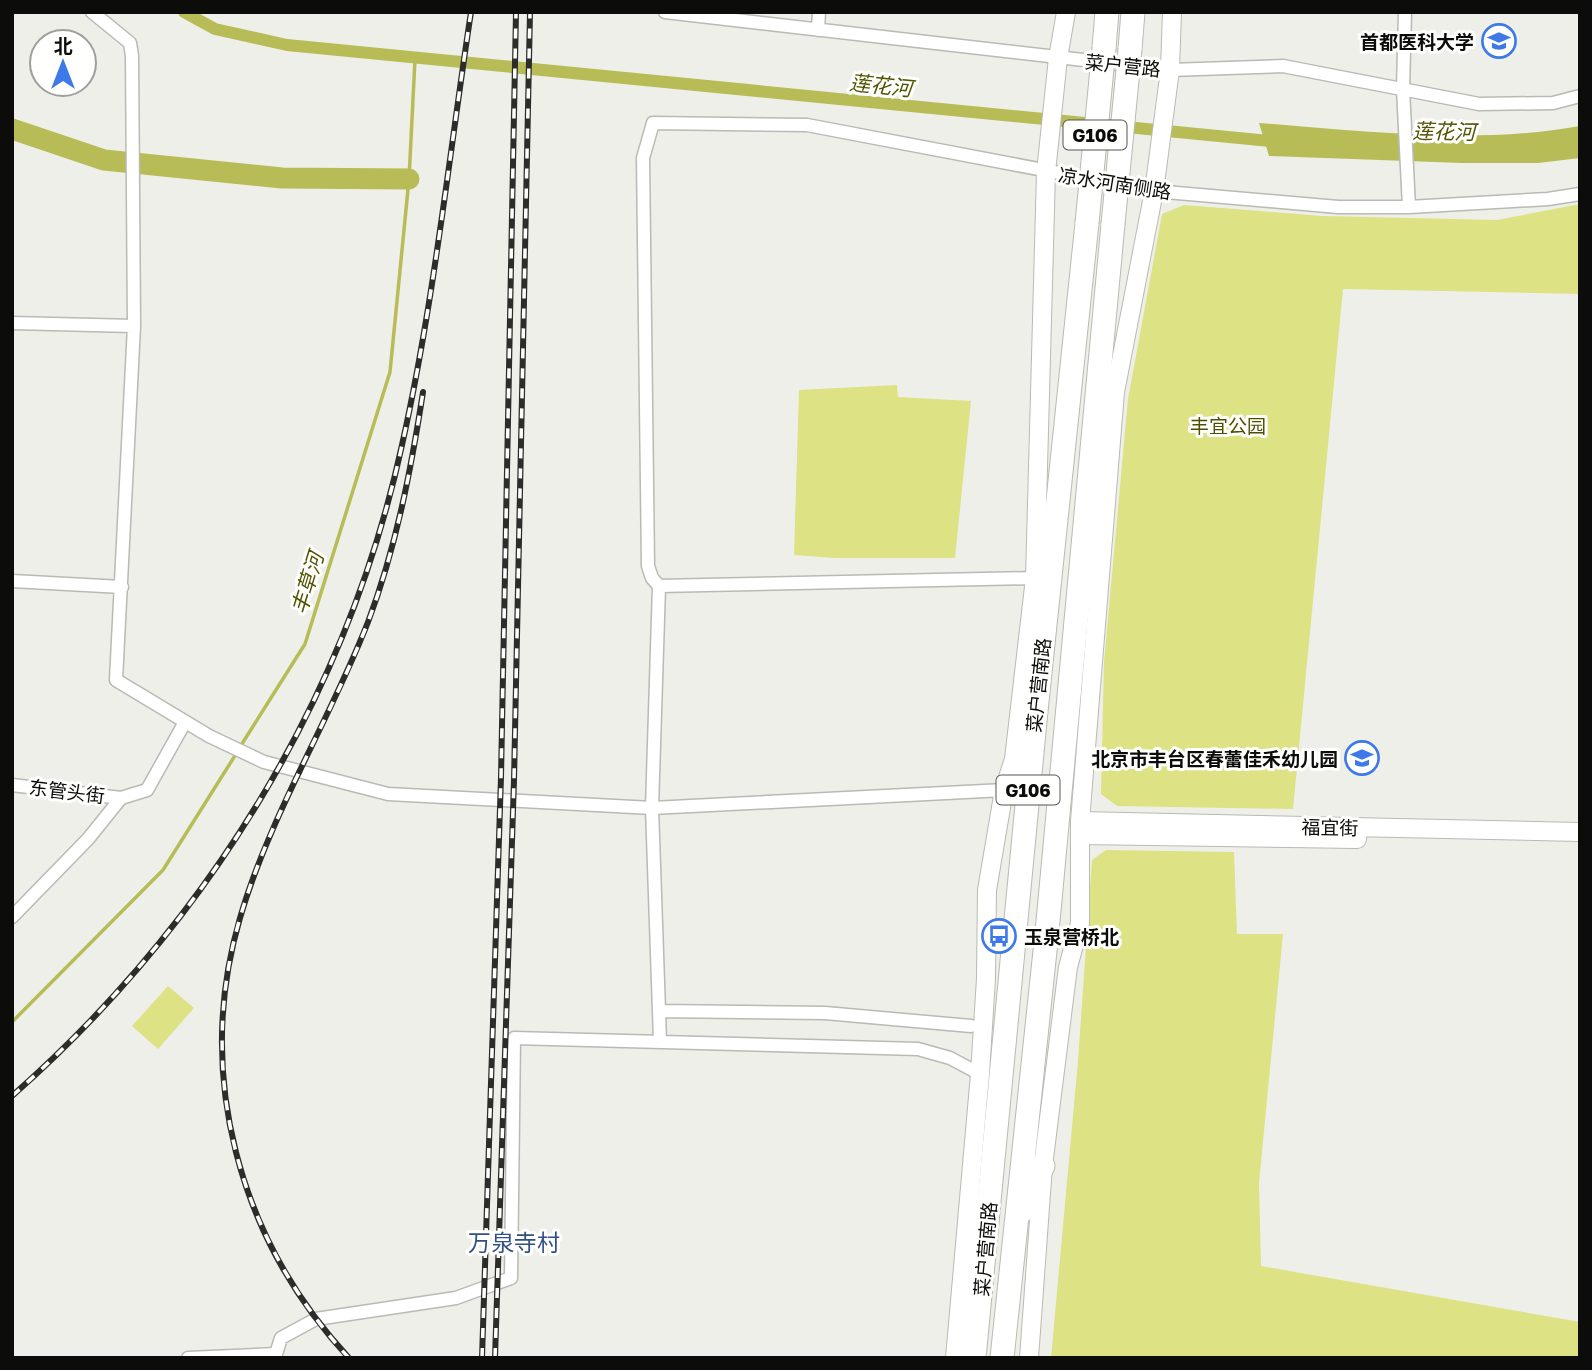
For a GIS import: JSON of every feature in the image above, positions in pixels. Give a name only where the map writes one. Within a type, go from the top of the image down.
[{"type":"highway","name":"菜户营南路","points":[[974,1358],[1035,711],[1107,12]]},
{"type":"highway","name":"菜户营南路","points":[[1002,1358],[1014,1227],[1048,932],[1133,12]]},
{"type":"highway","points":[[1014,759],[1035,711]]},
{"type":"highway","points":[[1014,1227],[1044,1166]]},
{"type":"street","points":[[92,12],[130,43],[134,134],[134,326],[116,680],[209,736],[264,762],[388,794],[652,808],[1004,790]]},
{"type":"street","name":"菜户营路","points":[[665,12],[1170,70],[1283,65],[1479,104],[1553,103],[1580,96]]},
{"type":"street","points":[[818,30],[819,12]]},
{"type":"street","points":[[1058,58],[1066,12]]},
{"type":"street","points":[[1030,1358],[1044,1166],[1068,967],[1080,923],[1080,828],[1115,392],[1154,191],[1170,70],[1172,12]]},
{"type":"street","points":[[1405,12],[1403,89],[1409,207]]},
{"type":"street","name":"菜户营南路","points":[[955,1358],[980,1074],[986,978],[987,890],[1004,790],[1014,759],[1035,578],[1046,172],[1058,58]]},
{"type":"street","name":"凉水河南侧路","points":[[659,586],[652,578],[648,566],[643,159],[653,123],[807,125],[1154,191],[1338,207],[1409,207],[1548,199],[1580,194]]},
{"type":"street","points":[[12,323],[134,326]]},
{"type":"street","points":[[660,1042],[652,808],[659,586],[1035,578]]},
{"type":"street","points":[[12,581],[122,586]]},
{"type":"street","points":[[12,917],[88,839],[121,798],[147,790],[185,722]]},
{"type":"street","name":"东管头街","points":[[12,785],[121,798]]},
{"type":"street","name":"福宜街","points":[[1080,828],[1580,832]]},
{"type":"street","name":"福宜街","points":[[1080,828],[1580,842]]},
{"type":"street","points":[[659,1011],[825,1013],[971,1026]]},
{"type":"street","points":[[188,1358],[276,1354],[281,1338],[316,1320],[456,1298],[511,1278],[514,1038],[918,1049],[950,1058],[980,1074]]},
{"type":"green space","name":"丰宜公园","points":[[1580,204],[1580,294],[1343,289],[1293,809],[1117,806],[1101,794],[1104,662],[1128,399],[1162,214],[1184,205],[1322,216],[1497,220]]},
{"type":"green space","points":[[897,385],[898,397],[971,401],[955,558],[835,558],[794,555],[799,390]]},
{"type":"green space","points":[[1106,850],[1234,852],[1237,934],[1283,934],[1259,1183],[1261,1266],[1580,1322],[1580,1358],[1051,1358],[1078,1061],[1092,860]]},
{"type":"green space","points":[[168,986],[194,1008],[158,1049],[132,1026]]},
{"type":"shaded area","points":[[1259,123],[1460,136],[1540,132],[1580,126],[1580,158],[1538,163],[1462,163],[1269,156]]},
{"type":"waterway","name":"莲花河","points":[[184,12],[215,29],[287,45],[1279,142]]},
{"type":"waterway","name":"丰草河","points":[[240,747],[305,644],[390,372],[409,179],[415,59]]},
{"type":"waterway","points":[[12,129],[104,160],[282,178],[409,179]]},
{"type":"waterway","name":"丰草河","points":[[12,1022],[163,870],[236,754]]},
{"type":"railway","points":[[12,1096],[82,1029],[147,958],[206,882],[259,801],[306,717],[345,629],[377,539],[402,445],[432,283],[471,12]]},
{"type":"railway","points":[[482,1358],[501,777],[516,12]]},
{"type":"railway","points":[[495,1358],[514,780],[530,12]]},
{"type":"railway","points":[[349,1358],[311,1311],[279,1261],[254,1208],[236,1152],[225,1095],[222,1036],[227,977],[240,918],[267,842],[353,659],[378,594],[402,509],[423,392]]},
{"type":"place","name":"首都医科大学","points":[[1499,41]]},
{"type":"place","name":"北京市丰台区春蕾佳禾幼儿园","points":[[1362,758]]},
{"type":"place","name":"玉泉营桥北","points":[[999,936]]},
{"type":"district","name":"万泉寺村","points":[[514,1242]]}]
